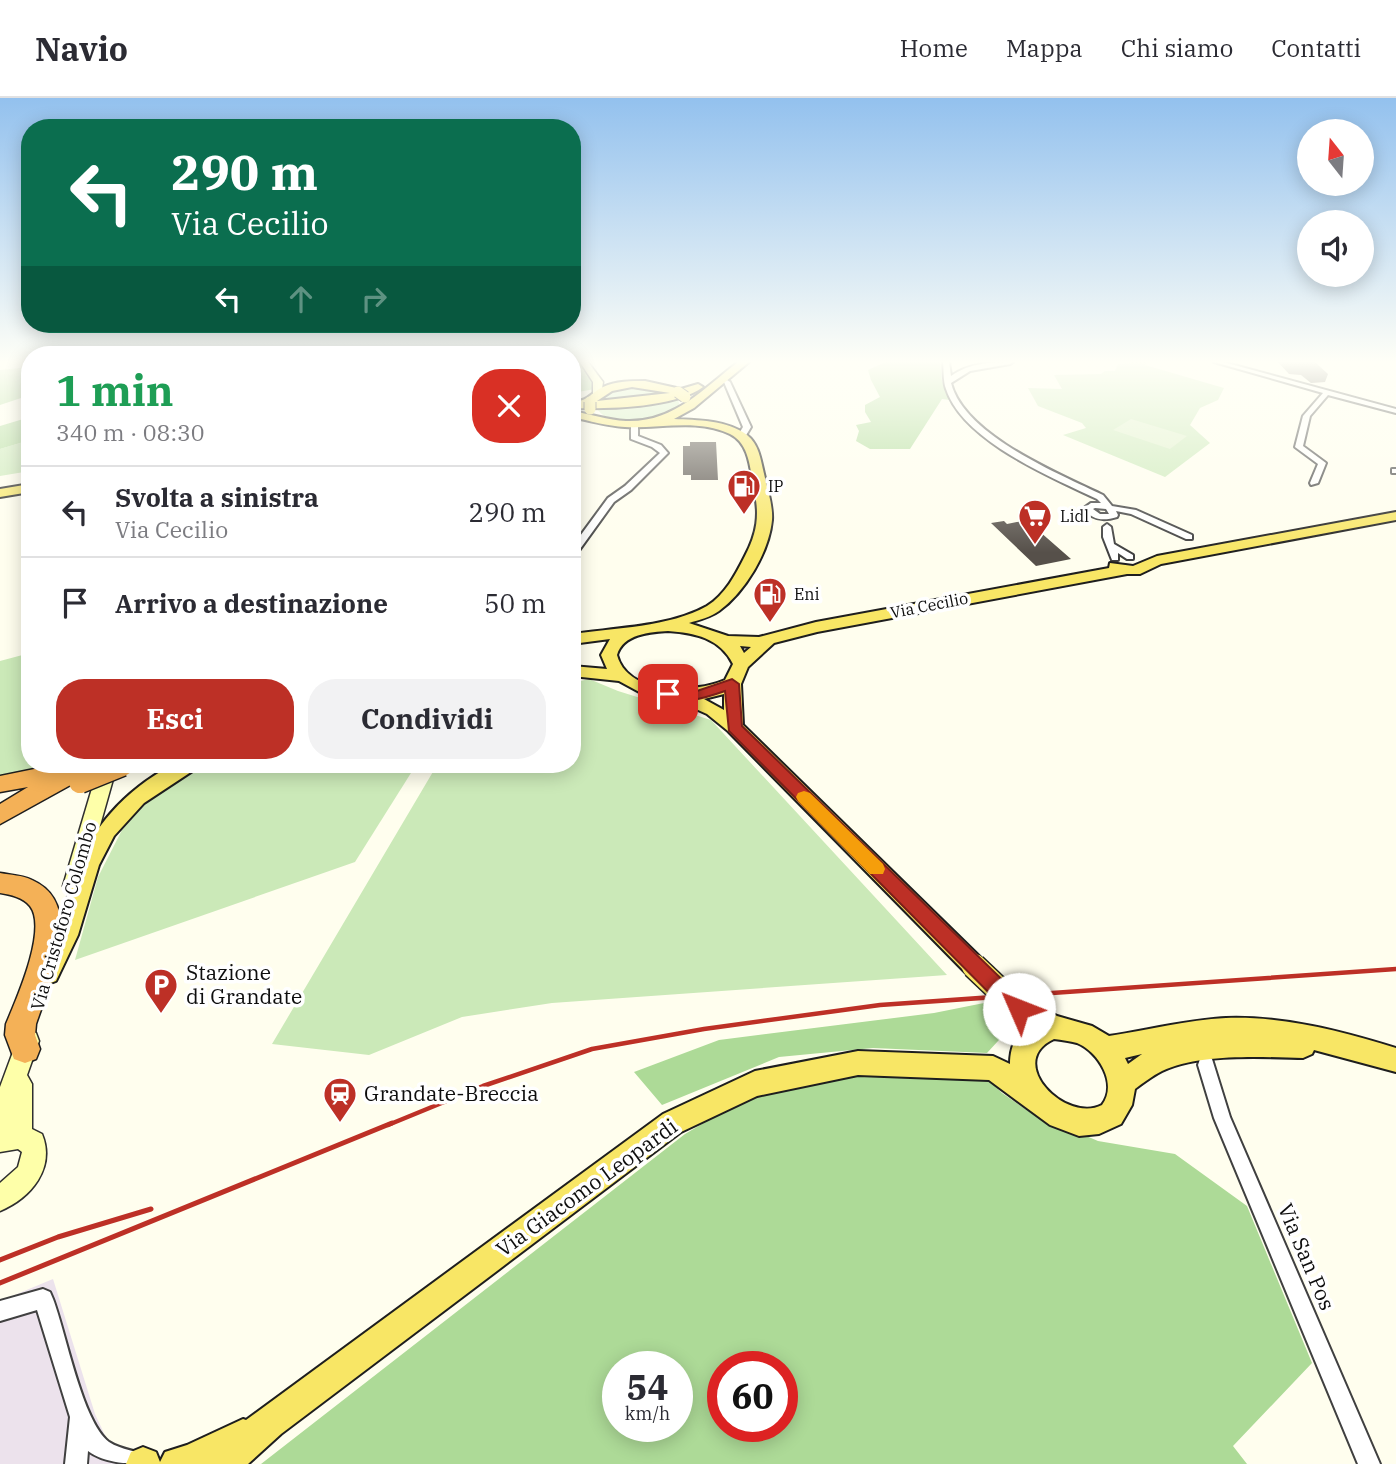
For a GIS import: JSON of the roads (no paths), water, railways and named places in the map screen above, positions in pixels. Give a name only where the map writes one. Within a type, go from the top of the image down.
[{"type":"highway","points":[[0,784],[67,773]]},
{"type":"highway","points":[[0,827],[11,813],[84,773]]},
{"type":"highway","points":[[0,883],[24,886],[43,898],[50,918],[44,954],[21,1024],[23,1059]]},
{"type":"main road","points":[[667,626],[712,609],[741,580],[759,543],[765,522],[763,493],[751,446],[742,435],[708,426]]},
{"type":"main road","points":[[0,493],[21,490]]},
{"type":"main road","name":"Via Cecilio","points":[[581,638],[667,626],[689,629],[721,639],[767,641],[816,627],[1092,574],[1124,560],[1173,557],[1396,516]]},
{"type":"main road","points":[[712,609],[710,619],[721,639],[736,651],[741,664]]},
{"type":"main road","points":[[620,676],[611,660],[611,652],[619,639],[638,630]]},
{"type":"main road","name":"Via Cecilio","points":[[732,684],[741,664],[767,641]]},
{"type":"main road","points":[[581,672],[620,676],[654,692],[684,696],[710,693],[732,684],[734,727]]},
{"type":"main road","points":[[684,696],[713,710],[734,727],[1017,1007],[1035,1039]]},
{"type":"main road","points":[[44,981],[66,936],[99,844],[116,820],[133,803],[174,773]]},
{"type":"main road","points":[[1105,1049],[1225,1030],[1270,1031],[1311,1036],[1390,1058]]},
{"type":"main road","points":[[1080,1033],[1105,1049],[1118,1068],[1122,1082],[1118,1106],[1114,1112],[1092,1122],[1074,1121],[1052,1111],[993,1069],[1035,1039],[1080,1033]]},
{"type":"main road","points":[[1035,1039],[1021,1067],[1025,1081],[1037,1098]]},
{"type":"main road","points":[[1122,1082],[1156,1061],[1206,1050],[1254,1045],[1353,1047]]},
{"type":"main road","name":"Via Giacomo Leopardi","points":[[223,1464],[269,1422],[672,1123],[755,1084],[859,1063],[993,1069]]},
{"type":"main road","name":"Via Giacomo Leopardi","points":[[177,1464],[190,1462],[269,1422]]},
{"type":"street","points":[[581,541],[606,506],[664,453],[662,448],[636,439],[634,426]]},
{"type":"street","points":[[742,435],[746,426]]},
{"type":"street","points":[[978,426],[1026,461],[1100,497],[1111,512]]},
{"type":"street","points":[[1305,426],[1300,447],[1322,463],[1314,483]]},
{"type":"street","points":[[1074,485],[1083,492],[1091,511],[1107,527]]},
{"type":"street","points":[[1091,511],[1125,512],[1142,516],[1189,537]]},
{"type":"street","points":[[1111,512],[1107,537],[1124,560]]},
{"type":"street","name":"Via Cristoforo Colombo","points":[[0,1120],[23,1059],[44,981],[90,773]]},
{"type":"street","name":"Via Cristoforo Colombo","points":[[10,1138],[23,1059]]},
{"type":"street","name":"Via San Pos","points":[[1206,1065],[1222,1118],[1369,1464]]},
{"type":"street","points":[[0,1198],[22,1182],[35,1159],[33,1143],[10,1138]]},
{"type":"street","points":[[0,1311],[43,1299],[81,1417],[98,1447],[143,1464]]},
{"type":"street","points":[[76,1464],[81,1417]]},
{"type":"railway","points":[[388,1125],[483,1086],[592,1049],[704,1029],[880,1005],[1396,969]]},
{"type":"railway","points":[[0,1283],[392,1123]]},
{"type":"railway","points":[[0,1260],[58,1237],[151,1209]]},
{"type":"place","name":"IP","points":[[744,516]]},
{"type":"place","name":"Lidl","points":[[1035,546]]},
{"type":"place","name":"Eni","points":[[770,624]]},
{"type":"place","name":"Stazione di Grandate","points":[[161,1015]]},
{"type":"place","name":"Grandate-Breccia","points":[[340,1124]]}]
